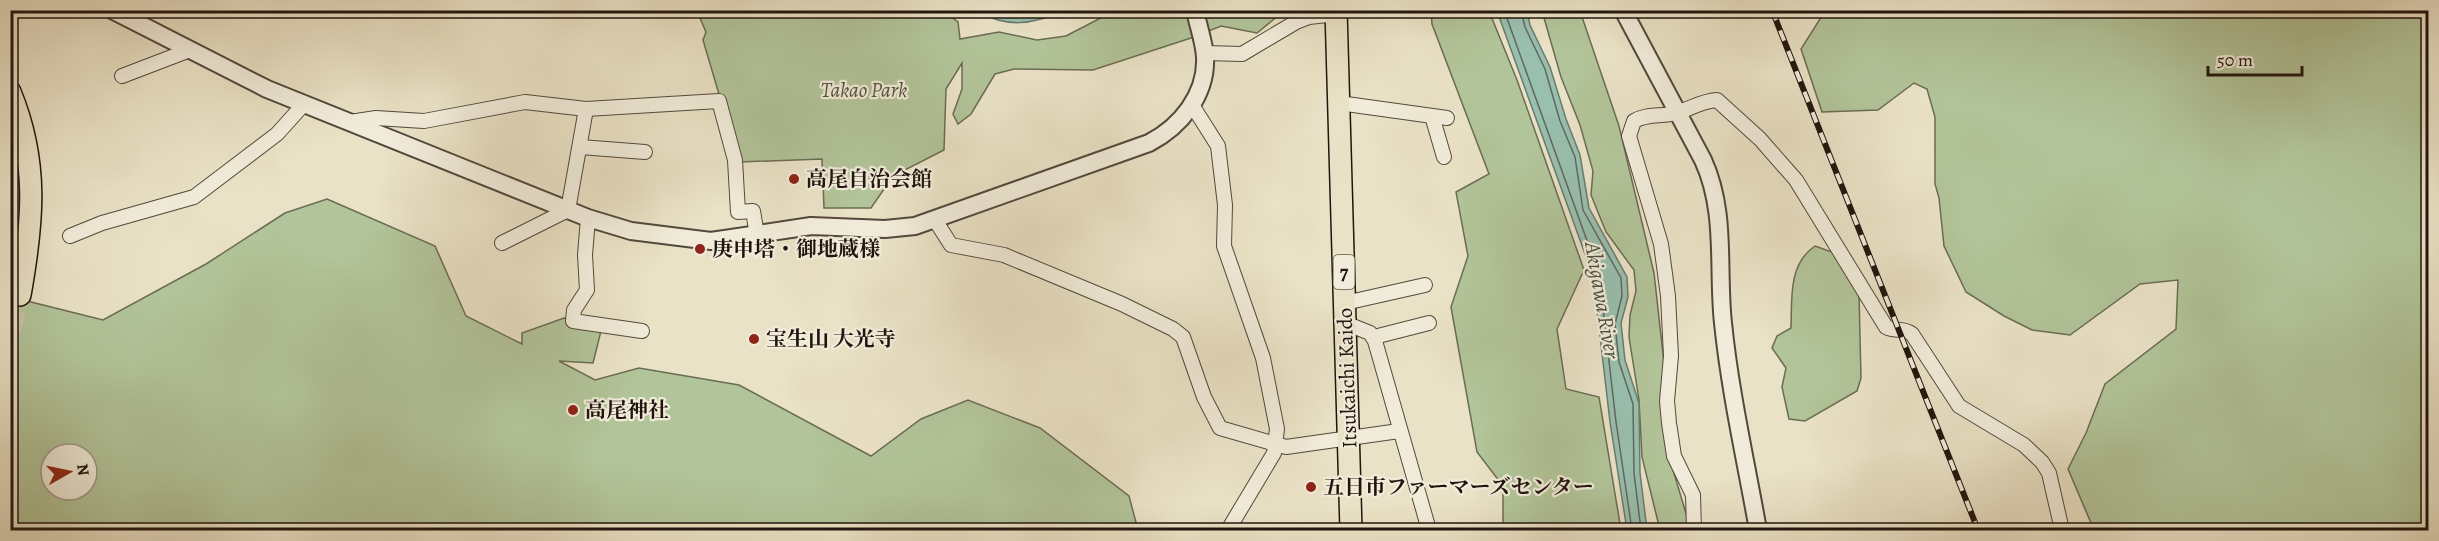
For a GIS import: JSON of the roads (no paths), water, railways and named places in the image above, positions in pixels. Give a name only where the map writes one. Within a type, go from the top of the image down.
[{"type":"main road","name":"Itsukaichi Kaido","points":[[1336,12],[1351,531]]},
{"type":"main road","points":[[10,92],[24,133],[32,189],[31,221],[20,295]]},
{"type":"street","points":[[112,10],[267,89],[588,218],[625,230],[698,241],[821,226],[892,229],[935,220],[1140,147],[1168,131],[1192,105],[1203,77],[1204,53],[1195,13]]},
{"type":"street","points":[[1623,10],[1706,167],[1718,211],[1725,336],[1758,531]]},
{"type":"street","points":[[1204,53],[1234,56],[1242,54],[1303,20],[1336,12]]},
{"type":"street","points":[[122,76],[190,50]]},
{"type":"street","points":[[350,122],[376,118],[424,121],[525,102],[586,109],[719,101],[735,160],[738,213],[753,211],[757,235]]},
{"type":"street","points":[[1694,531],[1693,495],[1674,456],[1669,423],[1667,401],[1671,356],[1668,296],[1661,244],[1629,135],[1634,121],[1645,115],[1678,112],[1702,102],[1720,101],[1774,154],[1805,193],[1886,327],[1890,330],[1908,330],[1964,411],[2016,440],[2042,462],[2051,480],[2062,531]]},
{"type":"street","points":[[1339,103],[1447,118]]},
{"type":"street","points":[[70,236],[102,223],[194,197],[277,134],[304,104]]},
{"type":"street","points":[[1192,105],[1218,146],[1225,205],[1224,246],[1263,358],[1277,429],[1274,453],[1228,531]]},
{"type":"street","points":[[568,210],[586,109]]},
{"type":"street","points":[[1432,116],[1444,157]]},
{"type":"street","points":[[580,147],[645,152]]},
{"type":"street","points":[[502,243],[568,210]]},
{"type":"street","points":[[588,218],[585,255],[587,290],[574,310],[573,321],[642,331]]},
{"type":"street","points":[[935,220],[951,245],[1004,255],[1122,304],[1173,329],[1183,337],[1204,397],[1220,428],[1286,447],[1349,440],[1399,431]]},
{"type":"street","points":[[1345,313],[1425,285]]},
{"type":"street","points":[[1345,313],[1374,337],[1429,531]]},
{"type":"street","points":[[1374,337],[1428,323]]},
{"type":"water","points":[[976,11],[1064,11],[1030,22],[1019,23],[998,20]]},
{"type":"water","name":"Akigawa River","points":[[1497,11],[1527,11],[1530,25],[1550,67],[1580,155],[1589,208],[1627,277],[1628,297],[1621,323],[1625,360],[1639,403],[1640,473],[1647,530],[1627,530],[1610,422],[1593,276]]},
{"type":"tunnel","points":[[10,331],[20,295]]},
{"type":"railway","points":[[1772,10],[1978,530]]},
{"type":"place","name":"高尾自治会館","points":[[794,179]]},
{"type":"place","name":"庚申塔・御地蔵様","points":[[700,249]]},
{"type":"place","name":"宝生山 大光寺","points":[[754,339]]},
{"type":"place","name":"高尾神社","points":[[573,410]]},
{"type":"place","name":"五日市ファーマーズセンター","points":[[1311,487]]},
{"type":"park label","name":"Takao Park","points":[[864,90]]}]
